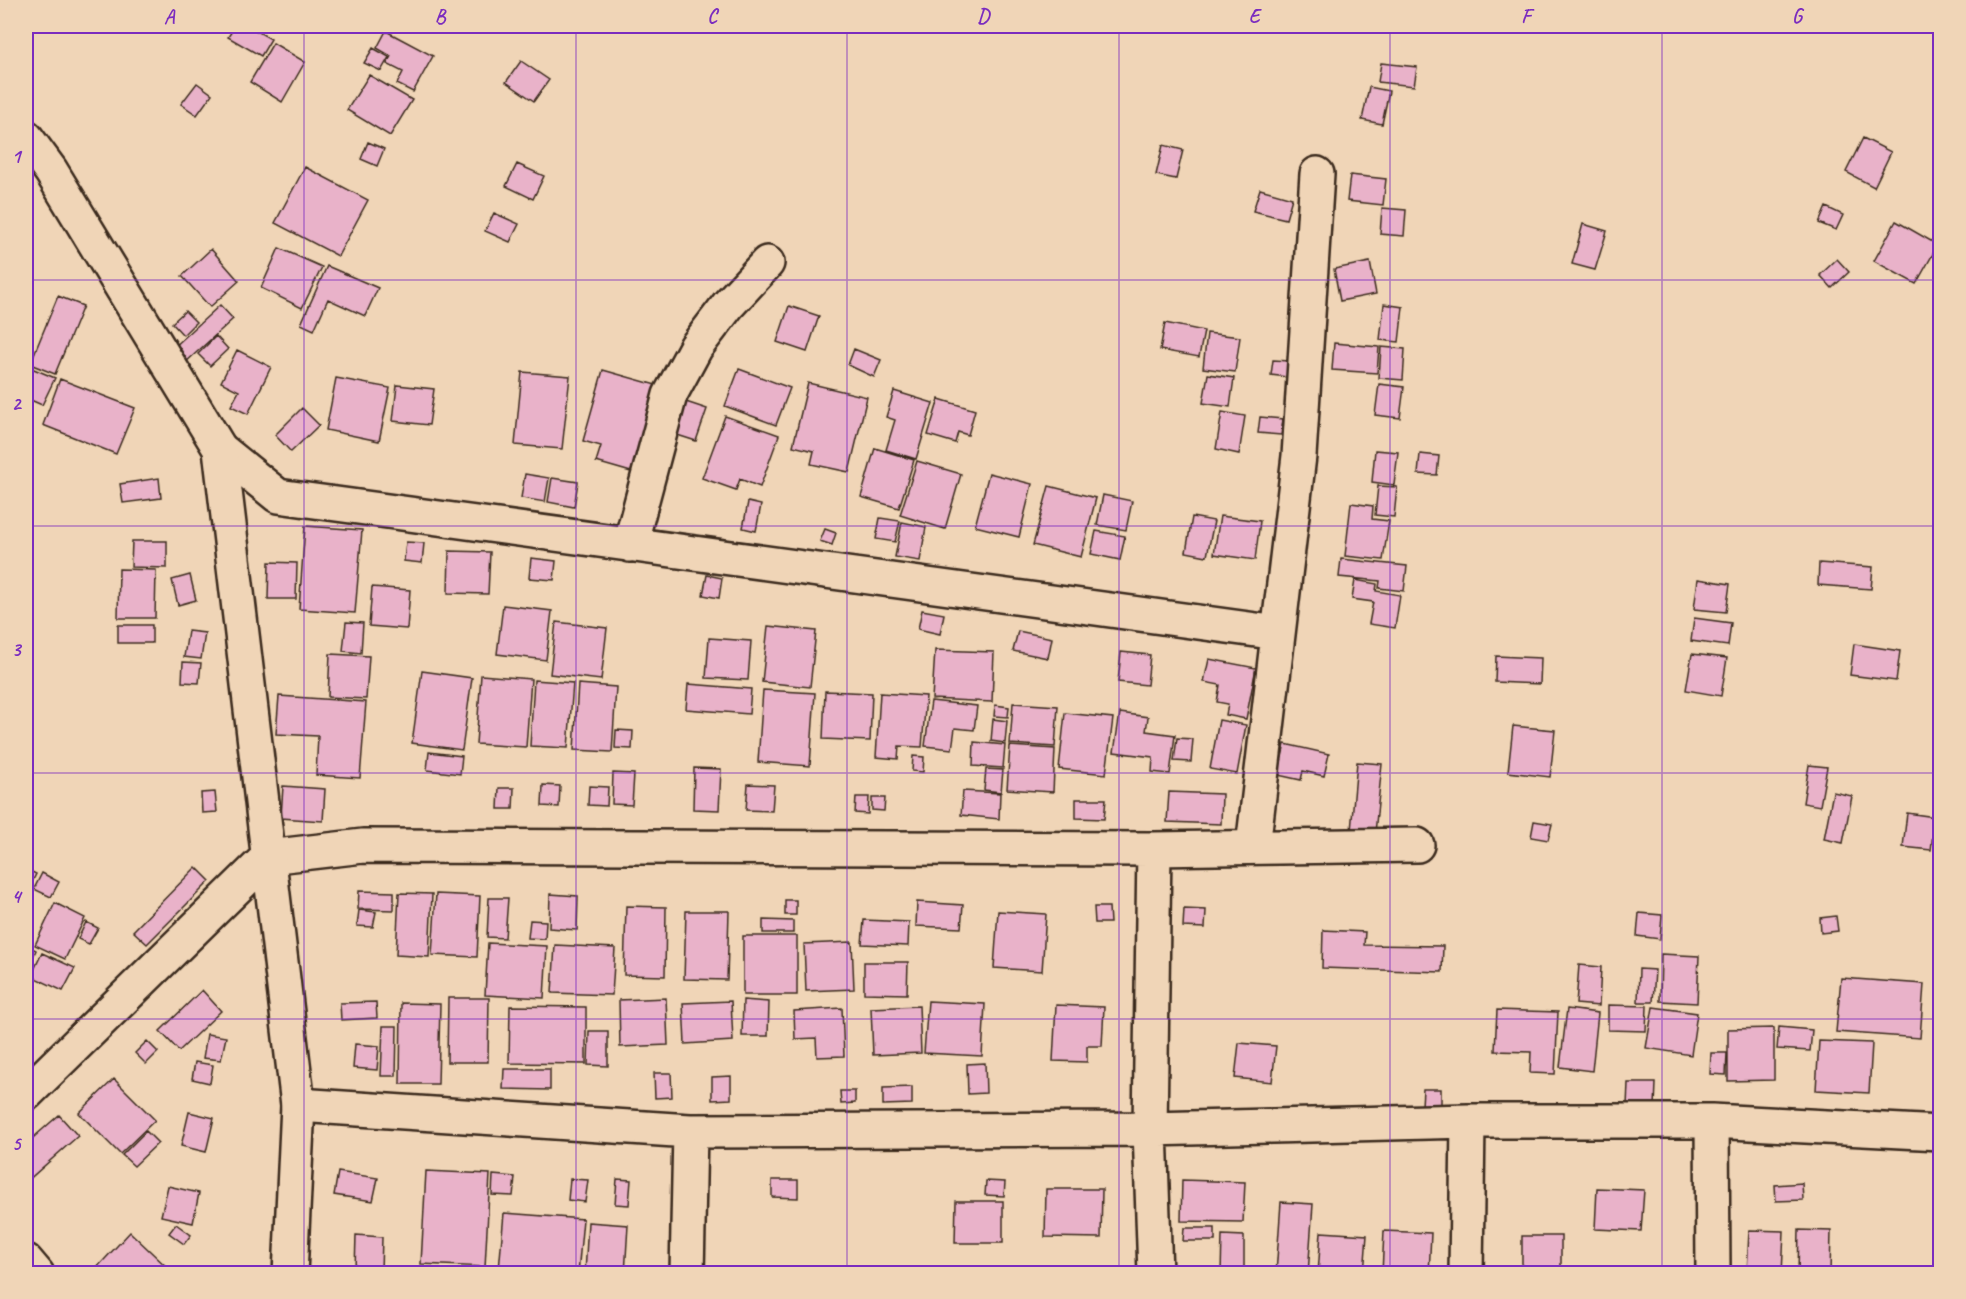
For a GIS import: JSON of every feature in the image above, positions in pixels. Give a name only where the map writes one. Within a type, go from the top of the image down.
[{"type":"street","points":[[26,137],[51,171],[219,449],[278,496],[1278,633]]},
{"type":"street","points":[[1253,847],[1299,456],[1317,174]]},
{"type":"street","points":[[630,545],[670,395],[696,347],[728,305],[767,263]]},
{"type":"street","points":[[219,449],[298,1105],[290,1274]]},
{"type":"street","points":[[26,1094],[268,857],[363,846],[1154,849],[1417,845]]},
{"type":"street","points":[[1154,849],[1150,1129],[1155,1274]]},
{"type":"street","points":[[298,1105],[690,1131],[1150,1129],[1468,1121],[1712,1121],[1941,1133]]},
{"type":"street","points":[[1466,1274],[1468,1121]]},
{"type":"street","points":[[1712,1121],[1713,1274]]},
{"type":"street","points":[[687,1274],[690,1131]]},
{"type":"street","points":[[26,1261],[37,1274]]},
{"type":"building","points":[[235,26],[248,26],[271,39],[261,56],[228,37]]},
{"type":"building","points":[[386,31],[433,56],[413,92],[397,84],[403,72],[387,64],[391,56],[377,48]]},
{"type":"building","points":[[273,43],[305,62],[282,102],[250,82]]},
{"type":"building","points":[[373,48],[389,57],[381,71],[364,63]]},
{"type":"building","points":[[521,61],[549,80],[534,101],[506,82]]},
{"type":"building","points":[[1381,63],[1417,67],[1414,86],[1378,82]]},
{"type":"building","points":[[369,75],[412,100],[390,136],[347,110]]},
{"type":"building","points":[[197,83],[212,94],[197,115],[181,104]]},
{"type":"building","points":[[1369,87],[1389,91],[1382,124],[1362,120]]},
{"type":"building","points":[[1863,138],[1891,152],[1874,187],[1846,172]]},
{"type":"building","points":[[368,142],[384,149],[377,166],[361,159]]},
{"type":"building","points":[[1163,145],[1183,150],[1176,179],[1156,175]]},
{"type":"building","points":[[517,164],[544,176],[533,199],[506,186]]},
{"type":"building","points":[[305,167],[368,200],[338,256],[275,223]]},
{"type":"building","points":[[1350,175],[1386,179],[1383,205],[1347,201]]},
{"type":"building","points":[[1260,189],[1292,198],[1286,219],[1253,211]]},
{"type":"building","points":[[1826,207],[1843,215],[1836,230],[1819,223]]},
{"type":"building","points":[[1382,208],[1406,210],[1404,236],[1380,234]]},
{"type":"building","points":[[494,213],[519,224],[510,242],[485,231]]},
{"type":"building","points":[[1896,221],[1938,245],[1916,284],[1874,261]]},
{"type":"building","points":[[1583,224],[1607,231],[1595,270],[1572,264]]},
{"type":"building","points":[[279,248],[322,267],[302,308],[261,288]]},
{"type":"building","points":[[211,249],[239,281],[210,307],[182,276]]},
{"type":"building","points":[[1837,259],[1849,272],[1832,288],[1820,275]]},
{"type":"building","points":[[1370,262],[1376,294],[1340,301],[1334,269]]},
{"type":"building","points":[[327,266],[378,288],[365,316],[328,299],[314,330],[301,324]]},
{"type":"building","points":[[58,296],[83,306],[55,374],[30,364]]},
{"type":"building","points":[[1384,304],[1403,307],[1399,342],[1380,340]]},
{"type":"building","points":[[220,305],[233,319],[185,363],[172,349]]},
{"type":"building","points":[[789,306],[819,316],[807,352],[777,342]]},
{"type":"building","points":[[185,311],[196,322],[183,335],[172,323]]},
{"type":"building","points":[[1165,323],[1204,331],[1199,357],[1160,350]]},
{"type":"building","points":[[1207,333],[1240,337],[1235,372],[1203,368]]},
{"type":"building","points":[[216,336],[228,349],[210,366],[198,354]]},
{"type":"building","points":[[1334,343],[1379,347],[1377,373],[1332,370]]},
{"type":"building","points":[[1381,347],[1405,349],[1403,380],[1379,378]]},
{"type":"building","points":[[854,349],[881,360],[874,377],[848,365]]},
{"type":"building","points":[[237,350],[271,367],[248,414],[231,406],[239,391],[221,382]]},
{"type":"building","points":[[1273,360],[1289,361],[1287,377],[1271,375]]},
{"type":"building","points":[[29,367],[55,378],[42,405],[26,398],[26,376]]},
{"type":"building","points":[[739,369],[790,388],[776,425],[725,406]]},
{"type":"building","points":[[603,370],[656,385],[631,472],[596,462],[601,446],[583,441]]},
{"type":"building","points":[[522,372],[570,376],[562,449],[515,445]]},
{"type":"building","points":[[1208,374],[1234,378],[1230,407],[1203,403]]},
{"type":"building","points":[[336,378],[390,388],[379,441],[326,430]]},
{"type":"building","points":[[60,379],[135,408],[116,454],[43,425]]},
{"type":"building","points":[[808,383],[867,397],[849,472],[811,464],[814,451],[793,446]]},
{"type":"building","points":[[1379,384],[1404,387],[1400,418],[1375,415]]},
{"type":"building","points":[[397,385],[434,389],[429,425],[393,421]]},
{"type":"building","points":[[894,391],[933,403],[916,459],[886,450],[895,420],[886,417]]},
{"type":"building","points":[[939,399],[975,410],[968,435],[958,432],[955,443],[928,435]]},
{"type":"building","points":[[683,401],[707,409],[696,441],[671,433]]},
{"type":"building","points":[[302,408],[319,425],[291,452],[275,435]]},
{"type":"building","points":[[1222,412],[1245,416],[1239,454],[1216,449]]},
{"type":"building","points":[[725,416],[779,435],[760,487],[740,479],[736,490],[702,478]]},
{"type":"building","points":[[1260,417],[1283,419],[1281,435],[1258,433]]},
{"type":"building","points":[[875,448],[914,460],[899,508],[861,497]]},
{"type":"building","points":[[1375,450],[1398,452],[1394,485],[1372,482]]},
{"type":"building","points":[[1420,454],[1439,456],[1437,475],[1418,474]]},
{"type":"building","points":[[917,461],[961,474],[945,529],[900,515]]},
{"type":"building","points":[[989,473],[1032,484],[1019,537],[975,526]]},
{"type":"building","points":[[525,474],[549,478],[545,502],[521,498]]},
{"type":"building","points":[[159,478],[161,498],[123,503],[120,484]]},
{"type":"building","points":[[552,478],[578,482],[574,507],[548,502]]},
{"type":"building","points":[[1049,486],[1096,498],[1081,557],[1033,545]]},
{"type":"building","points":[[1378,486],[1397,487],[1394,517],[1375,515]]},
{"type":"building","points":[[1103,495],[1132,501],[1126,530],[1097,525]]},
{"type":"building","points":[[748,502],[761,505],[756,531],[743,528]]},
{"type":"building","points":[[1351,503],[1373,506],[1372,519],[1389,521],[1383,560],[1345,556]]},
{"type":"building","points":[[1220,516],[1260,521],[1255,560],[1214,554]]},
{"type":"building","points":[[1192,517],[1214,521],[1207,556],[1186,552]]},
{"type":"building","points":[[880,518],[900,521],[895,542],[876,539]]},
{"type":"building","points":[[902,522],[926,527],[920,561],[895,557]]},
{"type":"building","points":[[305,526],[362,530],[355,613],[299,609]]},
{"type":"building","points":[[825,529],[836,533],[832,545],[820,541]]},
{"type":"building","points":[[1096,531],[1125,536],[1120,560],[1091,554]]},
{"type":"building","points":[[132,541],[167,541],[167,568],[131,567]]},
{"type":"building","points":[[406,542],[424,543],[422,563],[404,561]]},
{"type":"building","points":[[449,551],[490,552],[488,594],[448,593]]},
{"type":"building","points":[[531,558],[556,561],[554,580],[529,578]]},
{"type":"building","points":[[1341,559],[1407,566],[1404,591],[1379,588],[1380,581],[1339,577]]},
{"type":"building","points":[[269,562],[297,563],[296,599],[268,599]]},
{"type":"building","points":[[1819,563],[1873,567],[1871,589],[1818,585]]},
{"type":"building","points":[[119,569],[156,570],[155,618],[118,618]]},
{"type":"building","points":[[190,575],[196,600],[178,605],[172,580]]},
{"type":"building","points":[[707,575],[722,578],[719,598],[703,595]]},
{"type":"building","points":[[1698,579],[1730,584],[1726,612],[1694,609]]},
{"type":"building","points":[[1355,580],[1377,584],[1376,591],[1400,595],[1395,628],[1369,624],[1373,602],[1352,599]]},
{"type":"building","points":[[372,587],[410,590],[407,629],[369,626]]},
{"type":"building","points":[[503,605],[552,611],[546,660],[497,654]]},
{"type":"building","points":[[922,610],[944,614],[940,634],[918,629]]},
{"type":"building","points":[[1694,618],[1731,623],[1728,646],[1691,641]]},
{"type":"building","points":[[346,622],[363,623],[361,653],[343,651]]},
{"type":"building","points":[[556,622],[607,628],[601,680],[550,674]]},
{"type":"building","points":[[118,625],[152,625],[152,643],[118,643]]},
{"type":"building","points":[[768,626],[816,631],[810,687],[762,682]]},
{"type":"building","points":[[188,631],[205,633],[201,659],[184,657]]},
{"type":"building","points":[[1018,631],[1052,638],[1048,658],[1013,651]]},
{"type":"building","points":[[709,638],[751,641],[748,680],[706,678]]},
{"type":"building","points":[[1854,644],[1900,651],[1896,681],[1850,675]]},
{"type":"building","points":[[935,650],[994,652],[992,702],[932,699]]},
{"type":"building","points":[[1121,652],[1150,655],[1147,685],[1118,682]]},
{"type":"building","points":[[330,654],[369,656],[366,699],[328,697]]},
{"type":"building","points":[[1692,654],[1727,658],[1721,696],[1686,690]]},
{"type":"building","points":[[1496,656],[1541,658],[1540,684],[1495,682]]},
{"type":"building","points":[[1209,659],[1256,668],[1246,719],[1226,715],[1228,704],[1217,702],[1220,685],[1204,682]]},
{"type":"building","points":[[183,662],[201,663],[199,683],[182,682]]},
{"type":"building","points":[[422,671],[472,678],[462,750],[412,743]]},
{"type":"building","points":[[481,675],[531,679],[526,747],[476,744]]},
{"type":"building","points":[[534,680],[573,683],[568,748],[530,746]]},
{"type":"building","points":[[578,684],[616,687],[612,752],[574,750]]},
{"type":"building","points":[[688,684],[751,689],[749,714],[686,709]]},
{"type":"building","points":[[763,690],[815,693],[810,766],[758,762]]},
{"type":"building","points":[[825,691],[872,693],[870,741],[823,739]]},
{"type":"building","points":[[880,693],[926,696],[922,747],[899,746],[898,759],[876,757]]},
{"type":"building","points":[[279,696],[366,702],[360,778],[316,775],[318,736],[276,734]]},
{"type":"building","points":[[931,701],[977,706],[974,730],[955,728],[952,749],[925,746]]},
{"type":"building","points":[[1013,703],[1058,706],[1055,747],[1010,744]]},
{"type":"building","points":[[995,705],[1009,707],[1008,717],[994,716]]},
{"type":"building","points":[[1065,713],[1113,718],[1106,774],[1059,769]]},
{"type":"building","points":[[1120,713],[1148,717],[1146,731],[1175,735],[1170,774],[1152,772],[1153,757],[1114,752]]},
{"type":"building","points":[[993,719],[1007,721],[1005,743],[991,741]]},
{"type":"building","points":[[1219,720],[1246,725],[1237,774],[1210,769]]},
{"type":"building","points":[[1513,726],[1555,730],[1550,777],[1508,772]]},
{"type":"building","points":[[616,730],[633,731],[632,749],[615,748]]},
{"type":"building","points":[[1177,738],[1193,739],[1191,762],[1174,761]]},
{"type":"building","points":[[974,742],[1005,745],[1003,768],[973,766]]},
{"type":"building","points":[[1285,744],[1329,754],[1324,776],[1303,771],[1301,780],[1278,775]]},
{"type":"building","points":[[1010,746],[1055,749],[1053,792],[1007,789]]},
{"type":"building","points":[[429,752],[462,756],[460,774],[427,770]]},
{"type":"building","points":[[913,756],[924,757],[923,772],[912,771]]},
{"type":"building","points":[[1357,762],[1382,764],[1375,833],[1351,831]]},
{"type":"building","points":[[1809,765],[1827,767],[1820,806],[1803,803]]},
{"type":"building","points":[[694,768],[721,769],[719,810],[693,809]]},
{"type":"building","points":[[986,769],[1003,770],[1001,792],[984,790]]},
{"type":"building","points":[[613,773],[634,774],[632,805],[612,804]]},
{"type":"building","points":[[748,784],[774,785],[772,811],[746,810]]},
{"type":"building","points":[[543,785],[560,786],[559,807],[542,806]]},
{"type":"building","points":[[283,786],[325,789],[323,821],[281,818]]},
{"type":"building","points":[[589,786],[608,787],[607,806],[588,805]]},
{"type":"building","points":[[499,788],[514,788],[513,809],[498,809]]},
{"type":"building","points":[[963,791],[1000,793],[999,819],[961,815]]},
{"type":"building","points":[[215,792],[217,812],[202,813],[201,793]]},
{"type":"building","points":[[1169,792],[1222,794],[1221,824],[1167,822]]},
{"type":"building","points":[[1833,792],[1852,796],[1843,843],[1824,839]]},
{"type":"building","points":[[856,797],[869,797],[868,814],[855,813]]},
{"type":"building","points":[[872,798],[885,798],[884,811],[872,810]]},
{"type":"building","points":[[1076,799],[1106,799],[1104,819],[1076,818]]},
{"type":"building","points":[[1907,813],[1935,817],[1931,850],[1903,847]]},
{"type":"building","points":[[1534,821],[1552,824],[1548,840],[1531,837]]},
{"type":"building","points":[[196,867],[210,881],[147,944],[133,931]]},
{"type":"building","points":[[26,869],[36,874],[30,886],[26,884]]},
{"type":"building","points":[[42,873],[59,882],[51,897],[34,889]]},
{"type":"building","points":[[359,891],[394,892],[394,910],[358,909]]},
{"type":"building","points":[[399,893],[432,894],[429,957],[396,955]]},
{"type":"building","points":[[436,894],[480,896],[477,957],[432,955]]},
{"type":"building","points":[[550,894],[578,896],[577,930],[549,928]]},
{"type":"building","points":[[489,898],[508,898],[505,938],[487,937]]},
{"type":"building","points":[[785,900],[796,900],[796,915],[785,915]]},
{"type":"building","points":[[917,902],[963,905],[961,928],[916,926]]},
{"type":"building","points":[[55,903],[85,918],[65,959],[35,945]]},
{"type":"building","points":[[626,906],[666,907],[665,976],[624,975]]},
{"type":"building","points":[[1094,907],[1109,907],[1110,923],[1095,923]]},
{"type":"building","points":[[1184,909],[1206,910],[1205,928],[1183,927]]},
{"type":"building","points":[[359,910],[376,912],[373,927],[357,926]]},
{"type":"building","points":[[686,911],[729,911],[727,980],[684,979]]},
{"type":"building","points":[[998,911],[1046,914],[1042,971],[994,968]]},
{"type":"building","points":[[1639,913],[1662,915],[1660,939],[1637,936]]},
{"type":"building","points":[[1836,916],[1838,931],[1821,933],[1820,918]]},
{"type":"building","points":[[530,920],[546,921],[545,939],[528,938]]},
{"type":"building","points":[[763,920],[793,921],[793,933],[763,933]]},
{"type":"building","points":[[864,920],[909,922],[908,946],[862,944]]},
{"type":"building","points":[[86,922],[98,928],[89,944],[78,939]]},
{"type":"building","points":[[1323,930],[1365,932],[1364,945],[1443,946],[1442,972],[1322,968]]},
{"type":"building","points":[[743,936],[797,936],[797,995],[743,995]]},
{"type":"building","points":[[852,942],[854,989],[806,991],[804,944]]},
{"type":"building","points":[[488,943],[547,946],[544,998],[485,995]]},
{"type":"building","points":[[26,945],[36,950],[26,972]]},
{"type":"building","points":[[555,945],[615,948],[612,995],[552,993]]},
{"type":"building","points":[[42,953],[75,968],[63,991],[31,976]]},
{"type":"building","points":[[1661,954],[1699,956],[1697,1003],[1660,1001]]},
{"type":"building","points":[[864,962],[908,962],[907,994],[864,993]]},
{"type":"building","points":[[1579,965],[1601,967],[1599,1006],[1576,1004]]},
{"type":"building","points":[[1639,969],[1655,970],[1653,1002],[1638,1002]]},
{"type":"building","points":[[1841,978],[1924,984],[1920,1038],[1836,1032]]},
{"type":"building","points":[[202,990],[221,1011],[179,1051],[160,1031]]},
{"type":"building","points":[[448,998],[489,998],[488,1062],[447,1062]]},
{"type":"building","points":[[666,998],[668,1045],[620,1047],[619,1000]]},
{"type":"building","points":[[743,1000],[769,1002],[768,1036],[742,1036]]},
{"type":"building","points":[[731,1001],[733,1041],[685,1044],[683,1003]]},
{"type":"building","points":[[928,1001],[985,1004],[982,1056],[924,1053]]},
{"type":"building","points":[[376,1002],[377,1018],[341,1020],[340,1003]]},
{"type":"building","points":[[401,1003],[440,1004],[438,1084],[400,1084]]},
{"type":"building","points":[[1056,1005],[1104,1007],[1102,1046],[1087,1046],[1087,1062],[1053,1061]]},
{"type":"building","points":[[1608,1005],[1647,1006],[1646,1031],[1608,1030]]},
{"type":"building","points":[[510,1006],[586,1007],[586,1064],[509,1063]]},
{"type":"building","points":[[919,1006],[921,1053],[873,1055],[871,1008]]},
{"type":"building","points":[[1653,1007],[1697,1013],[1691,1055],[1646,1048]]},
{"type":"building","points":[[842,1008],[844,1056],[817,1057],[816,1038],[795,1039],[794,1011]]},
{"type":"building","points":[[1567,1009],[1598,1013],[1592,1071],[1560,1067]]},
{"type":"building","points":[[1497,1010],[1558,1012],[1555,1074],[1530,1073],[1531,1052],[1495,1051]]},
{"type":"building","points":[[383,1026],[397,1026],[396,1076],[381,1076]]},
{"type":"building","points":[[1779,1027],[1812,1030],[1810,1051],[1777,1049]]},
{"type":"building","points":[[1774,1028],[1774,1080],[1728,1081],[1728,1029]]},
{"type":"building","points":[[589,1031],[608,1031],[608,1066],[588,1065]]},
{"type":"building","points":[[207,1034],[226,1037],[221,1060],[203,1058]]},
{"type":"building","points":[[147,1041],[158,1052],[146,1064],[135,1053]]},
{"type":"building","points":[[1819,1041],[1872,1043],[1869,1093],[1816,1090]]},
{"type":"building","points":[[1239,1043],[1276,1046],[1272,1082],[1235,1078]]},
{"type":"building","points":[[355,1044],[379,1046],[377,1070],[353,1068]]},
{"type":"building","points":[[1711,1053],[1727,1053],[1726,1075],[1710,1074]]},
{"type":"building","points":[[195,1062],[213,1065],[210,1083],[192,1079]]},
{"type":"building","points":[[985,1063],[986,1093],[968,1094],[967,1064]]},
{"type":"building","points":[[504,1069],[550,1069],[550,1090],[503,1089]]},
{"type":"building","points":[[654,1073],[671,1073],[672,1097],[655,1098]]},
{"type":"building","points":[[731,1076],[731,1099],[712,1100],[712,1077]]},
{"type":"building","points":[[114,1079],[155,1120],[120,1154],[79,1113]]},
{"type":"building","points":[[1628,1083],[1656,1083],[1655,1107],[1627,1106]]},
{"type":"building","points":[[912,1087],[912,1104],[883,1105],[883,1088]]},
{"type":"building","points":[[1423,1089],[1441,1089],[1441,1107],[1422,1106]]},
{"type":"building","points":[[840,1091],[855,1091],[855,1103],[841,1104]]},
{"type":"building","points":[[189,1112],[214,1118],[206,1152],[181,1146]]},
{"type":"building","points":[[59,1115],[78,1136],[26,1182],[26,1144]]},
{"type":"building","points":[[146,1131],[158,1143],[134,1166],[122,1155]]},
{"type":"building","points":[[426,1171],[490,1174],[485,1267],[421,1264]]},
{"type":"building","points":[[338,1172],[378,1178],[373,1201],[334,1195]]},
{"type":"building","points":[[493,1175],[515,1177],[513,1196],[492,1195]]},
{"type":"building","points":[[570,1179],[588,1180],[585,1202],[568,1200]]},
{"type":"building","points":[[617,1179],[631,1180],[629,1205],[615,1204]]},
{"type":"building","points":[[772,1180],[798,1180],[798,1198],[772,1197]]},
{"type":"building","points":[[1182,1180],[1245,1182],[1243,1222],[1181,1221]]},
{"type":"building","points":[[986,1181],[1005,1182],[1004,1196],[985,1195]]},
{"type":"building","points":[[1802,1183],[1803,1200],[1776,1201],[1775,1185]]},
{"type":"building","points":[[168,1186],[199,1193],[193,1223],[161,1216]]},
{"type":"building","points":[[1597,1188],[1644,1190],[1641,1231],[1595,1229]]},
{"type":"building","points":[[1046,1189],[1102,1189],[1101,1238],[1045,1237]]},
{"type":"building","points":[[956,1201],[1003,1201],[1003,1243],[955,1243]]},
{"type":"building","points":[[1281,1202],[1313,1204],[1308,1274],[1276,1274]]},
{"type":"building","points":[[504,1213],[583,1219],[578,1274],[499,1270]]},
{"type":"building","points":[[588,1222],[628,1225],[625,1274],[585,1274]]},
{"type":"building","points":[[176,1224],[191,1235],[184,1244],[169,1233]]},
{"type":"building","points":[[1184,1228],[1215,1228],[1215,1241],[1183,1241]]},
{"type":"building","points":[[1749,1230],[1784,1231],[1782,1274],[1747,1274]]},
{"type":"building","points":[[1799,1230],[1831,1231],[1830,1274],[1798,1274]]},
{"type":"building","points":[[1384,1231],[1431,1233],[1429,1274],[1382,1274]]},
{"type":"building","points":[[130,1232],[170,1270],[167,1274],[91,1274]]},
{"type":"building","points":[[1321,1232],[1367,1235],[1364,1274],[1318,1274]]},
{"type":"building","points":[[356,1235],[382,1237],[381,1271],[355,1270]]},
{"type":"building","points":[[1222,1235],[1244,1236],[1244,1274],[1221,1274]]},
{"type":"building","points":[[1522,1236],[1561,1236],[1561,1274],[1522,1274]]}]
